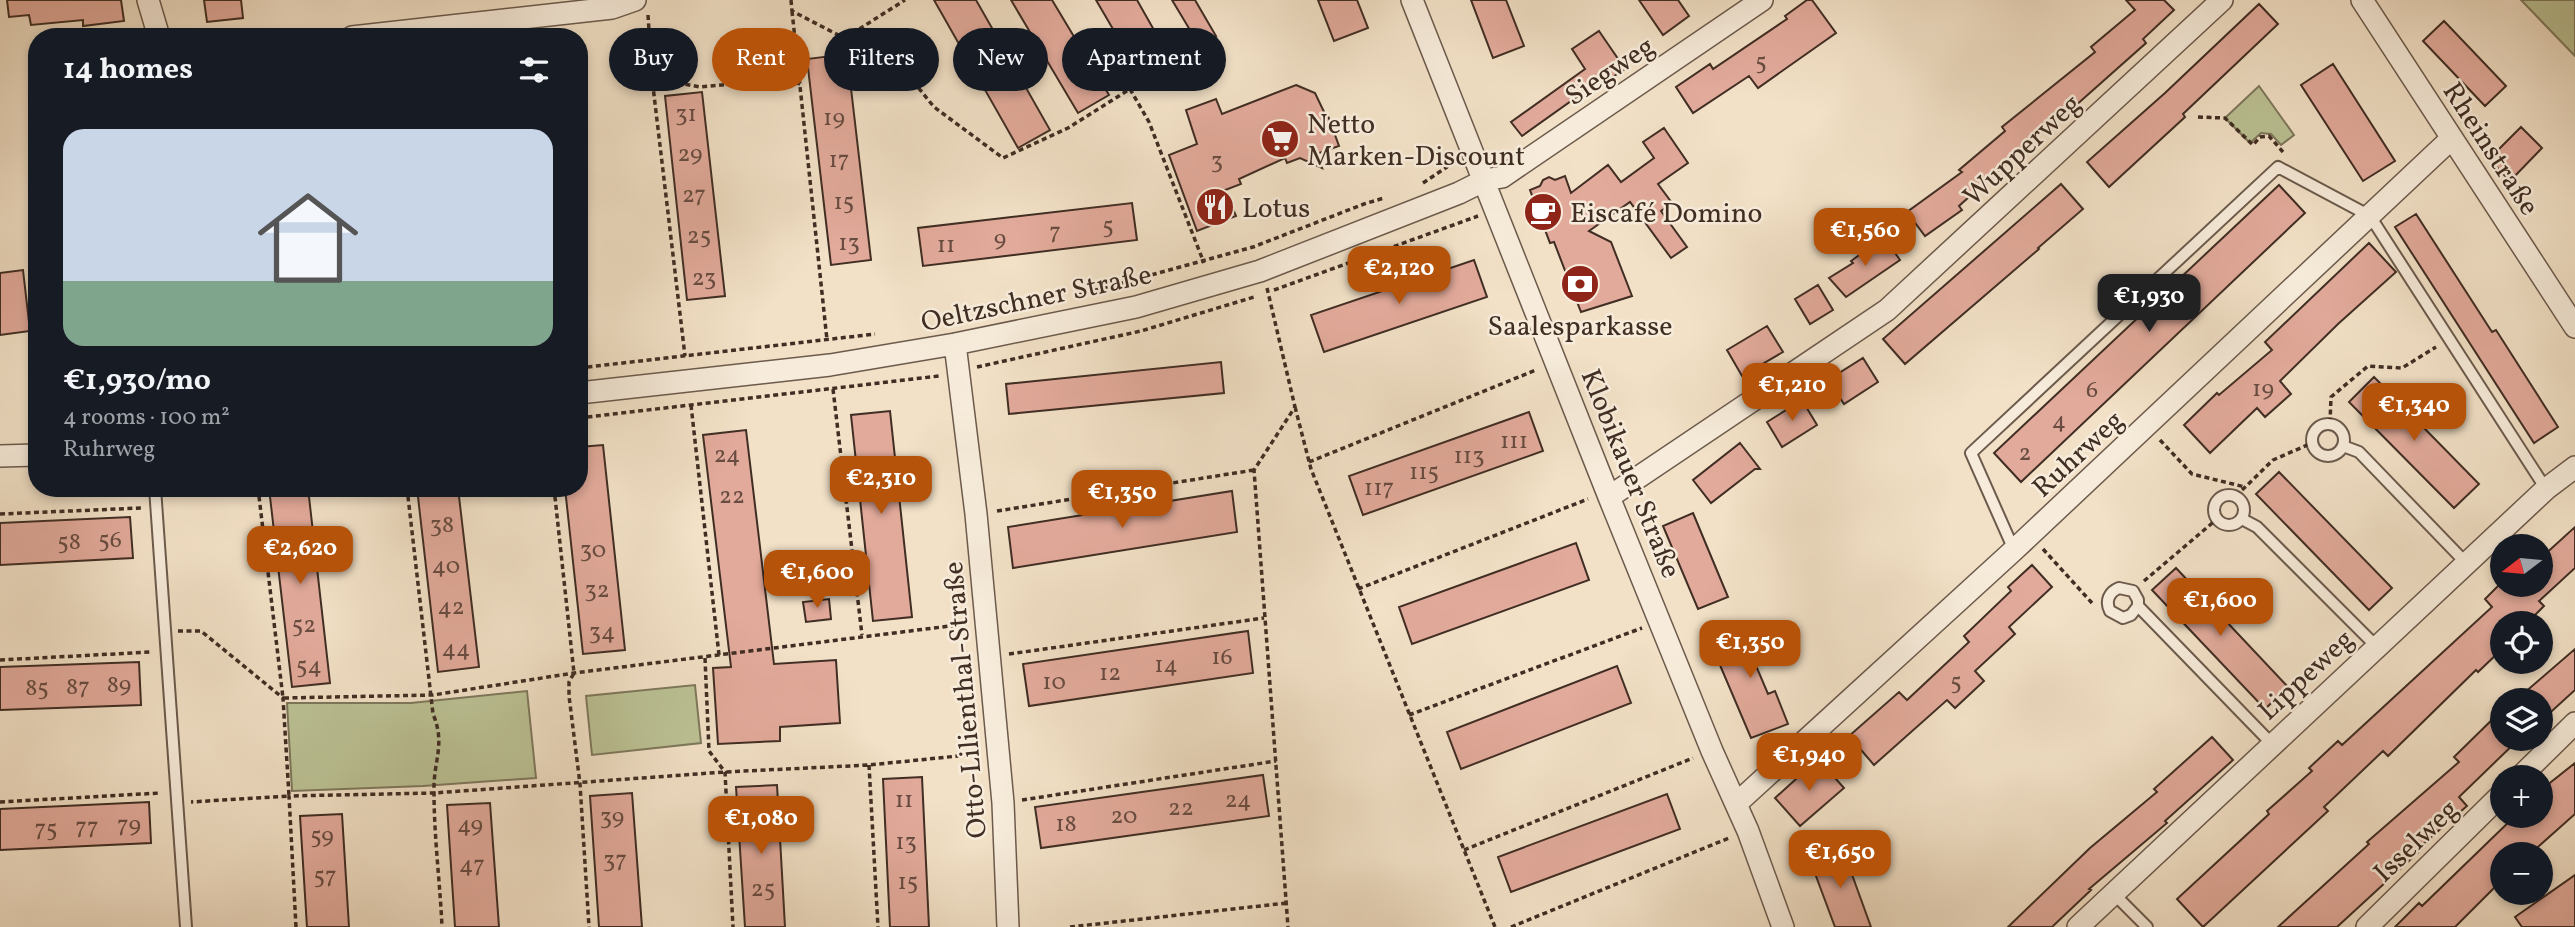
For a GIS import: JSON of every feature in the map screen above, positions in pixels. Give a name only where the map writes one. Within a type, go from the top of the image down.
[{"type":"street","points":[[148,0],[156,28]]},
{"type":"street","name":"Klobikauer Straße","points":[[1412,0],[1712,751],[1748,831],[1783,927]]},
{"type":"street","name":"Siegweg","points":[[1485,180],[1502,177],[1762,0]]},
{"type":"street","name":"Wupperweg","points":[[1609,496],[1887,310],[2222,0]]},
{"type":"street","name":"Rheinstraße","points":[[2362,0],[2575,327]]},
{"type":"street","points":[[433,28],[640,4]]},
{"type":"street","name":"Ruhrweg","points":[[1735,804],[2014,550],[2452,138]]},
{"type":"street","name":"Oeltzschner Straße","points":[[588,392],[830,365],[955,344],[1136,307],[1260,271],[1459,193],[1485,180]]},
{"type":"street","name":"Otto-Lilienthal-Straße","points":[[955,344],[976,514],[1003,803],[1008,927]]},
{"type":"street","points":[[0,456],[28,455]]},
{"type":"street","name":"Lippeweg","points":[[2078,927],[2376,646],[2546,489],[2575,467]]},
{"type":"street","points":[[2532,765],[2575,723]]},
{"type":"street","name":"Isselweg","points":[[2367,927],[2490,806]]},
{"type":"lane","points":[[2014,550],[1971,453],[2278,167],[2370,216],[2546,489]]},
{"type":"lane","points":[[2330,423],[2343,432],[2343,446],[2338,453],[2329,456],[2319,453],[2312,443],[2315,430],[2330,423]]},
{"type":"lane","points":[[2343,446],[2358,452],[2467,564]]},
{"type":"lane","points":[[2226,495],[2236,496],[2245,508],[2242,519],[2230,525],[2217,519],[2214,509],[2217,501],[2226,495]]},
{"type":"lane","points":[[156,497],[186,927]]},
{"type":"lane","points":[[2242,519],[2257,527],[2376,646]]},
{"type":"lane","points":[[2124,587],[2133,591],[2138,606],[2131,615],[2123,618],[2113,615],[2108,606],[2109,596],[2114,590],[2124,587]]},
{"type":"lane","points":[[2138,606],[2272,744]]},
{"type":"lane","points":[[2114,894],[2147,927]]},
{"type":"path","points":[[791,0],[794,28]]},
{"type":"path","points":[[860,28],[905,0]]},
{"type":"path","points":[[640,4],[644,28]]},
{"type":"path","points":[[792,11],[825,28]]},
{"type":"path","points":[[921,91],[934,107],[1003,158],[1068,128],[1130,89],[1149,122],[1213,285]]},
{"type":"path","points":[[654,91],[719,655]]},
{"type":"path","points":[[801,91],[827,340]]},
{"type":"path","points":[[2198,117],[2225,118],[2253,145],[2260,137],[2269,136],[2286,156],[2277,163],[2278,167]]},
{"type":"path","points":[[1417,186],[1447,167],[1452,157]]},
{"type":"path","points":[[1065,298],[1253,247],[1385,198]]},
{"type":"path","points":[[1253,247],[1269,292],[1308,462],[1495,927]]},
{"type":"path","points":[[588,367],[878,334]]},
{"type":"path","points":[[2330,423],[2332,397],[2368,366],[2402,368],[2449,339]]},
{"type":"path","points":[[1308,462],[1557,362]]},
{"type":"path","points":[[830,365],[862,635]]},
{"type":"path","points":[[1288,927],[1254,470],[1295,407]]},
{"type":"path","points":[[2146,426],[2192,474],[2245,487]]},
{"type":"path","points":[[2236,496],[2273,460],[2312,443]]},
{"type":"path","points":[[976,514],[1254,470]]},
{"type":"path","points":[[1359,589],[1595,496],[1609,496]]},
{"type":"path","points":[[259,497],[283,698],[296,927]]},
{"type":"path","points":[[408,497],[433,713],[441,738],[434,766],[434,793],[442,927]]},
{"type":"path","points":[[555,497],[574,673],[569,682],[569,696],[580,784],[589,927]]},
{"type":"path","points":[[0,514],[157,507]]},
{"type":"path","points":[[2133,591],[2217,519]]},
{"type":"path","points":[[2030,535],[2090,602],[2108,606]]},
{"type":"path","points":[[989,657],[1264,618]]},
{"type":"path","points":[[165,631],[201,631],[283,698],[433,695],[574,673],[986,621]]},
{"type":"path","points":[[1409,715],[1661,621]]},
{"type":"path","points":[[0,660],[167,652]]},
{"type":"path","points":[[705,657],[709,751],[725,772],[733,927]]},
{"type":"path","points":[[1464,850],[1712,751]]},
{"type":"path","points":[[0,802],[434,793],[725,772],[870,765],[998,752]]},
{"type":"path","points":[[1003,803],[1276,761]]},
{"type":"path","points":[[870,765],[878,927]]},
{"type":"path","points":[[1511,927],[1748,831]]},
{"type":"path","points":[[1070,927],[1287,903]]},
{"type":"green space","points":[[2521,0],[2575,0],[2575,56]]},
{"type":"green space","points":[[2259,86],[2294,135],[2281,145],[2271,134],[2261,133],[2250,143],[2225,118]]},
{"type":"green space","points":[[695,685],[701,743],[592,755],[586,696]]},
{"type":"green space","points":[[527,691],[536,778],[292,791],[287,703],[411,703]]},
{"type":"building","points":[[7,0],[121,0],[124,21],[83,26],[83,20],[31,25],[29,15],[9,17]]},
{"type":"building","points":[[204,0],[241,0],[243,18],[207,22]]},
{"type":"building","points":[[934,0],[976,0],[992,28],[953,28],[953,33]]},
{"type":"building","points":[[1011,0],[1052,0],[1069,28],[1062,28],[1062,86],[1048,62],[1048,28],[1028,28]]},
{"type":"building","points":[[1096,0],[1137,0],[1153,28],[1112,28]]},
{"type":"building","points":[[1172,0],[1195,0],[1211,28],[1189,28]]},
{"type":"building","points":[[1318,0],[1357,0],[1368,28],[1334,41]]},
{"type":"building","points":[[1471,0],[1506,0],[1524,46],[1493,58]]},
{"type":"building","points":[[1639,0],[1678,0],[1689,16],[1663,35]]},
{"type":"building","points":[[1807,0],[1812,0],[1836,33],[1758,88],[1749,76],[1693,113],[1676,87],[1710,64],[1713,69],[1787,19],[1785,16]]},
{"type":"building","points":[[2126,0],[2164,0],[2174,10],[2143,39],[2146,43],[2065,115],[2005,161],[2007,163],[1959,206],[1962,210],[1925,236],[1907,212],[1962,172],[1959,170],[2005,131],[2002,127],[2095,52],[2091,47],[2135,10]]},
{"type":"building","points":[[2259,4],[2278,24],[2183,114],[2185,117],[2109,187],[2087,162]]},
{"type":"building","points":[[2444,21],[2506,86],[2485,106],[2423,41]]},
{"type":"building","points":[[1599,31],[1625,69],[1597,87],[1595,84],[1522,136],[1511,122],[1585,69],[1572,49]]},
{"type":"building","points":[[824,57],[824,91],[851,91],[871,260],[831,265],[810,85],[810,59]]},
{"type":"building","points":[[2333,64],[2395,161],[2363,181],[2301,85]]},
{"type":"building","points":[[1296,85],[1315,93],[1328,116],[1339,146],[1316,154],[1322,168],[1300,158],[1287,163],[1285,158],[1239,179],[1241,184],[1225,190],[1236,216],[1197,231],[1169,155],[1197,144],[1186,110],[1216,99],[1222,114]]},
{"type":"building","points":[[986,91],[1028,91],[1050,130],[1018,148]]},
{"type":"building","points":[[1065,91],[1107,91],[1109,95],[1078,113]]},
{"type":"building","points":[[702,92],[725,296],[687,300],[665,96]]},
{"type":"building","points":[[2521,127],[2542,148],[2510,181],[2489,159]]},
{"type":"building","points":[[1664,128],[1688,163],[1658,184],[1672,203],[1661,211],[1687,247],[1671,258],[1630,202],[1589,231],[1611,242],[1632,296],[1581,312],[1530,190],[1540,186],[1543,180],[1549,177],[1555,180],[1565,176],[1571,193],[1608,165],[1621,182],[1654,158],[1643,142]]},
{"type":"building","points":[[2061,184],[2083,209],[1905,364],[1883,339]]},
{"type":"building","points":[[2279,185],[2305,213],[2021,482],[1994,453]]},
{"type":"building","points":[[1132,203],[1137,240],[923,266],[918,228]]},
{"type":"building","points":[[2416,214],[2492,332],[2496,330],[2558,427],[2534,443],[2395,227]]},
{"type":"building","points":[[1884,237],[1900,260],[1846,297],[1829,278],[1853,263],[1851,261]]},
{"type":"building","points":[[2369,243],[2396,272],[2280,381],[2291,394],[2265,417],[2257,408],[2210,453],[2184,425],[2217,393],[2219,395],[2272,350],[2265,342]]},
{"type":"building","points":[[1474,260],[1487,297],[1324,352],[1311,315]]},
{"type":"building","points":[[23,270],[28,331],[0,335],[0,273]]},
{"type":"building","points":[[1818,285],[1833,310],[1810,324],[1795,299]]},
{"type":"building","points":[[1767,326],[1783,352],[1742,376],[1727,350]]},
{"type":"building","points":[[1863,358],[1878,382],[1844,404],[1828,380]]},
{"type":"building","points":[[1221,362],[1224,393],[1009,414],[1006,384]]},
{"type":"building","points":[[2374,377],[2479,484],[2454,508],[2349,402]]},
{"type":"building","points":[[1802,400],[1817,425],[1782,447],[1767,422]]},
{"type":"building","points":[[890,411],[912,617],[873,621],[851,415]]},
{"type":"building","points":[[1529,412],[1543,451],[1363,515],[1349,476]]},
{"type":"building","points":[[746,430],[774,664],[836,660],[840,723],[780,727],[780,741],[718,744],[713,668],[731,667],[703,435]]},
{"type":"building","points":[[1740,443],[1760,469],[1755,469],[1711,503],[1693,480]]},
{"type":"building","points":[[603,445],[625,650],[583,654],[566,497],[588,497],[588,446]]},
{"type":"building","points":[[2279,472],[2392,588],[2369,610],[2256,494]]},
{"type":"building","points":[[1232,491],[1237,532],[1013,568],[1008,527]]},
{"type":"building","points":[[270,497],[309,497],[330,683],[292,687]]},
{"type":"building","points":[[418,497],[459,497],[479,667],[438,672]]},
{"type":"building","points":[[1693,513],[1728,597],[1698,609],[1663,526]]},
{"type":"building","points":[[130,517],[133,558],[0,565],[0,523]]},
{"type":"building","points":[[2575,527],[2575,568],[2553,588],[2553,547]]},
{"type":"building","points":[[1576,543],[1589,580],[1412,644],[1399,607]]},
{"type":"building","points":[[2032,565],[2052,587],[2009,627],[2015,634],[1975,671],[1984,681],[1955,708],[1947,700],[1874,765],[1849,736],[1899,692],[1907,700],[1969,642],[1964,636],[2011,591],[2008,587]]},
{"type":"building","points":[[2176,568],[2288,687],[2265,709],[2152,590]]},
{"type":"building","points":[[2490,594],[2490,597],[2543,597],[2539,601],[2544,606],[2539,611],[2490,611],[2490,660],[2478,672],[2476,670],[2388,756],[2383,751],[2324,807],[2328,811],[2203,927],[2177,899],[2269,814],[2267,811],[2312,771],[2309,768],[2338,741],[2342,745],[2492,607],[2485,599]]},
{"type":"building","points":[[829,599],[831,619],[806,622],[803,602]]},
{"type":"building","points":[[1760,624],[1772,653],[1754,661],[1768,694],[1775,691],[1788,724],[1751,738],[1711,644]]},
{"type":"building","points":[[1248,631],[1253,673],[1029,706],[1023,664]]},
{"type":"building","points":[[2575,649],[2575,690],[2553,710],[2553,688],[2530,688],[2546,674],[2553,674],[2553,668]]},
{"type":"building","points":[[139,662],[141,705],[0,710],[0,667]]},
{"type":"building","points":[[1617,666],[1631,703],[1461,769],[1447,732]]},
{"type":"building","points":[[2490,722],[2490,751],[2507,751],[2459,797],[2467,806],[2422,845],[2424,847],[2337,927],[2278,927],[2369,844],[2367,842],[2459,762],[2454,757]]},
{"type":"building","points":[[2212,737],[2233,760],[2165,821],[2167,823],[2089,889],[2091,890],[2052,927],[2008,927],[2090,848],[2157,792],[2154,789]]},
{"type":"building","points":[[1818,759],[1844,788],[1800,826],[1775,798]]},
{"type":"building","points":[[2575,763],[2575,814],[2544,842],[2490,842],[2490,892],[2455,927],[2395,927],[2419,903],[2422,906],[2503,828],[2553,828],[2553,780]]},
{"type":"building","points":[[1263,775],[1269,816],[1041,848],[1035,807]]},
{"type":"building","points":[[922,777],[929,927],[890,927],[883,779]]},
{"type":"building","points":[[777,785],[785,927],[745,927],[736,787]]},
{"type":"building","points":[[632,793],[642,927],[599,927],[590,796]]},
{"type":"building","points":[[1667,794],[1680,829],[1511,892],[1498,857]]},
{"type":"building","points":[[149,802],[151,843],[0,850],[0,809]]},
{"type":"building","points":[[490,803],[499,927],[455,927],[447,805]]},
{"type":"building","points":[[342,814],[349,927],[307,927],[300,816]]},
{"type":"building","points":[[1842,847],[1871,927],[1835,927],[1810,860]]},
{"type":"building","points":[[2575,875],[2575,927],[2522,927],[2515,917],[2532,905],[2553,905],[2553,890]]},
{"type":"place","name":"Netto Marken-Discount","points":[[1280,139]]},
{"type":"place","name":"Lotus","points":[[1215,207]]},
{"type":"place","name":"Eiscafé Domino","points":[[1543,212]]},
{"type":"place","name":"Saalesparkasse","points":[[1580,284]]}]
